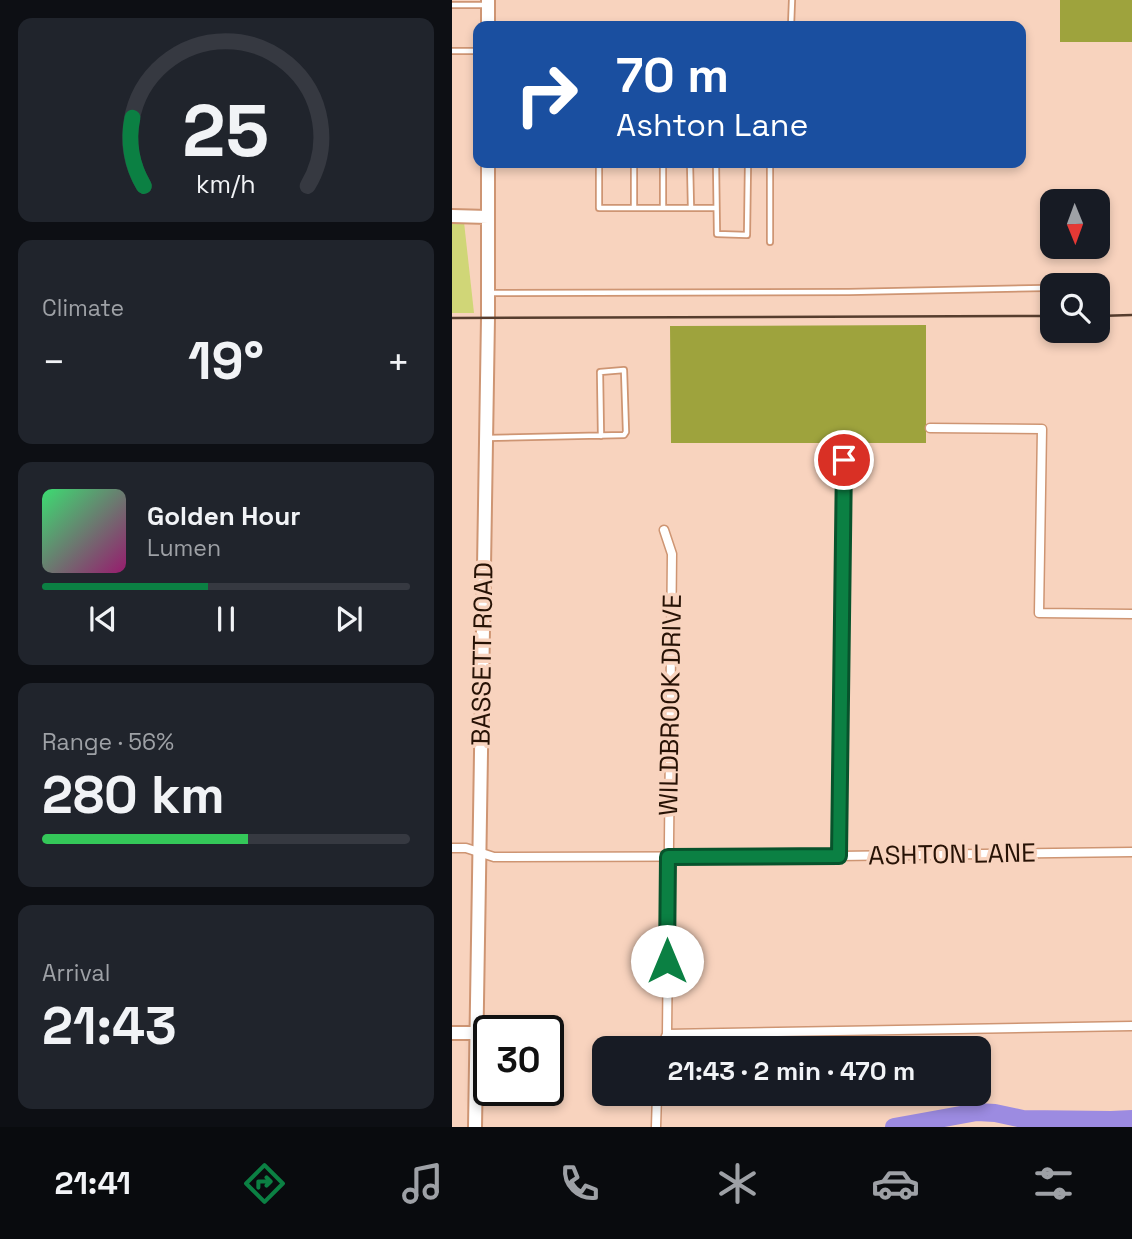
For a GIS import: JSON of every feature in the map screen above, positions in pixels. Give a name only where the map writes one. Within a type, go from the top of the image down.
[{"type":"main road","points":[[488,3],[488,21]]},
{"type":"main road","name":"BASSETT ROAD","points":[[476,1015],[488,168]]},
{"type":"main road","points":[[452,216],[488,217]]},
{"type":"main road","points":[[452,1033],[473,1033]]},
{"type":"main road","name":"BASSETT ROAD","points":[[475,1106],[475,1127]]},
{"type":"street","points":[[930,428],[1042,429],[1039,613],[1133,614]]},
{"type":"street","points":[[839,856],[844,460]]},
{"type":"street","name":"WILDBROOK DRIVE","points":[[664,530],[672,554],[667,1034]]},
{"type":"street","name":"ASHTON LANE","points":[[452,848],[465,848],[494,857],[1133,852]]},
{"type":"street","points":[[667,1034],[1133,1026]]},
{"type":"street","points":[[656,1127],[657,1106]]},
{"type":"lane","points":[[791,21],[792,0]]},
{"type":"lane","points":[[452,5],[488,3]]},
{"type":"lane","points":[[452,51],[473,51]]},
{"type":"lane","points":[[598,168],[599,208],[716,208]]},
{"type":"lane","points":[[634,168],[635,208]]},
{"type":"lane","points":[[663,168],[663,208]]},
{"type":"lane","points":[[690,168],[691,208]]},
{"type":"lane","points":[[716,168],[717,233],[747,235],[748,168]]},
{"type":"lane","points":[[770,168],[770,242]]},
{"type":"lane","points":[[488,293],[849,292],[1040,288]]},
{"type":"lane","points":[[486,438],[601,436],[626,435],[624,370],[600,372],[601,436]]},
{"type":"green space","points":[[452,221],[464,222],[474,313],[452,313]]},
{"type":"shaded area","points":[[1060,0],[1132,0],[1132,42],[1060,42]]},
{"type":"shaded area","points":[[926,325],[926,443],[671,443],[670,326]]},
{"type":"waterway","points":[[894,1127],[977,1112],[1023,1119],[1133,1119]]},
{"type":"railway","points":[[1110,316],[1133,315]]},
{"type":"railway","points":[[452,318],[1040,316]]},
{"type":"route","points":[[667,961],[668,857],[839,856],[844,460]]}]
